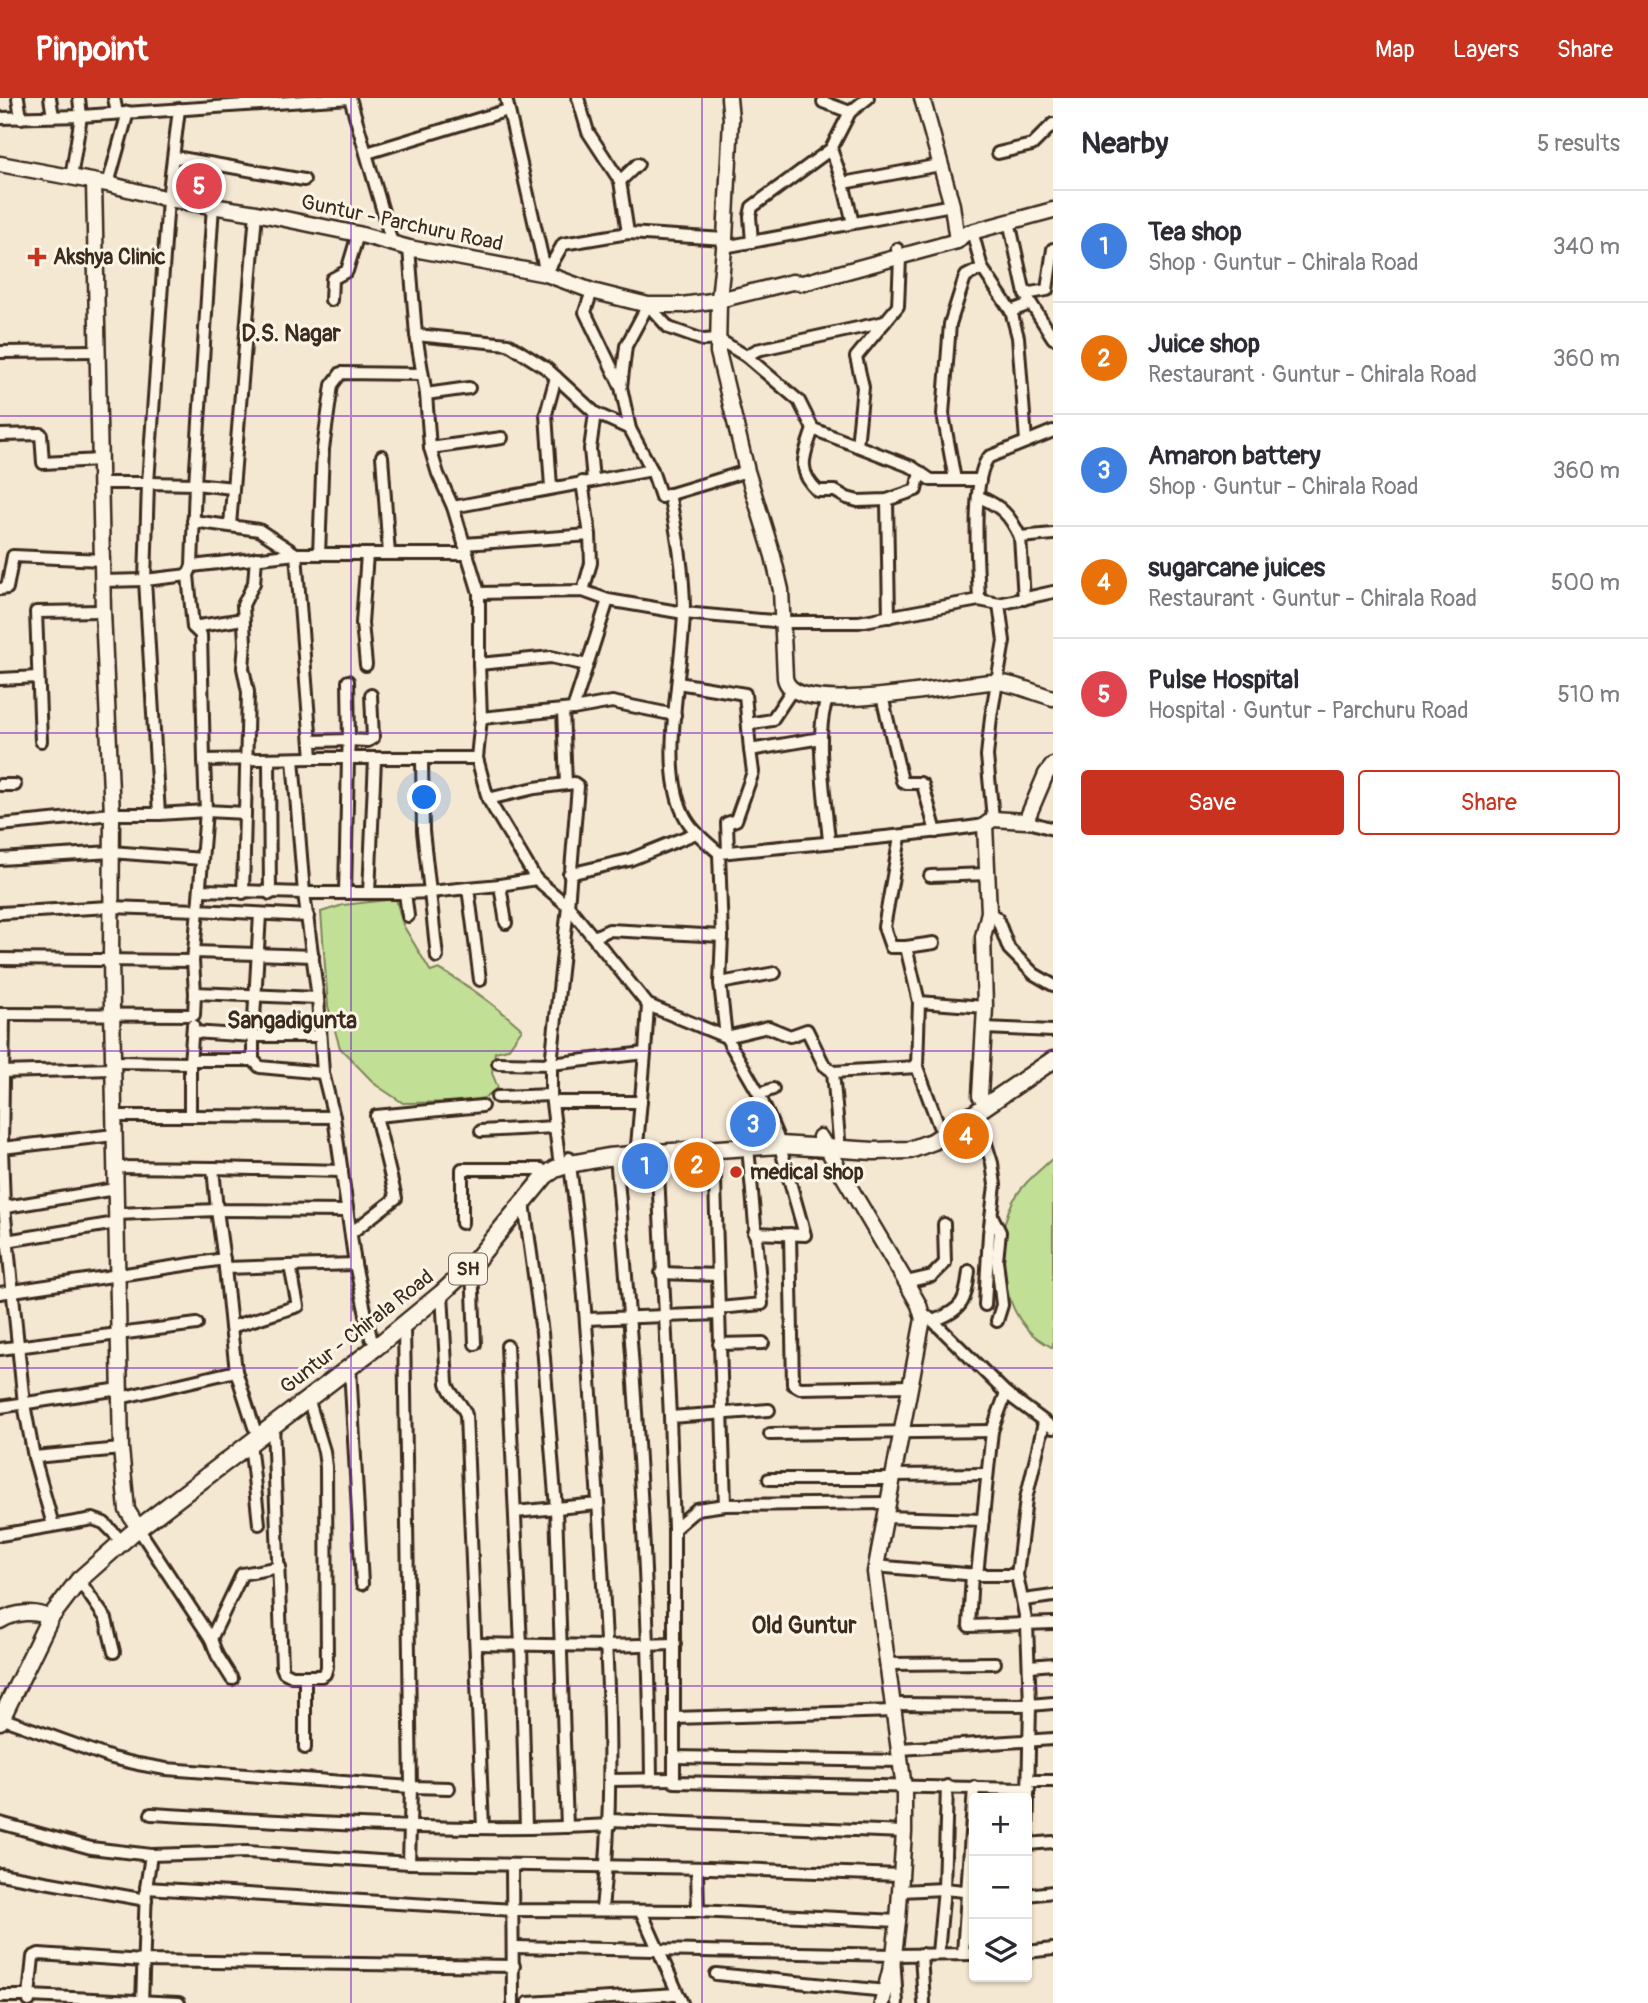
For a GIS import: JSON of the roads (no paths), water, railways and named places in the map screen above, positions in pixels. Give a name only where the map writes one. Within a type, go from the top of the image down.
[{"type":"main road","name":"Guntur - Chirala Road","points":[[828,1141],[874,1151],[910,1150],[933,1141],[978,1103],[1053,1049]]},
{"type":"main road","name":"Guntur - Chirala Road","points":[[1,1720],[46,1616],[79,1580],[136,1525],[416,1302],[491,1229],[541,1169],[566,1159],[607,1149],[637,1146],[779,1140],[867,1143],[918,1138],[1053,1060]]},
{"type":"main road","name":"Guntur - Chirala Road","points":[[252,1434],[274,1424],[442,1293],[472,1265],[545,1175],[566,1159],[748,1147],[779,1140]]},
{"type":"main road","name":"Guntur - Chirala Road","points":[[0,1698],[74,1572],[116,1535],[136,1525]]},
{"type":"street","points":[[18,98],[21,118]]},
{"type":"street","points":[[50,98],[53,116]]},
{"type":"street","points":[[71,178],[81,116],[79,98]]},
{"type":"street","points":[[114,98],[122,113],[101,183],[97,351],[102,581],[112,814],[110,907],[121,1449],[126,1504],[136,1525],[211,1639],[232,1679]]},
{"type":"street","points":[[142,98],[144,110]]},
{"type":"street","points":[[0,118],[81,116],[350,98],[392,243]]},
{"type":"street","points":[[506,98],[546,274]]},
{"type":"street","points":[[578,98],[588,132],[620,181],[628,233]]},
{"type":"street","points":[[729,98],[731,119],[719,300],[720,363],[781,590],[785,678],[788,687],[828,698],[882,696],[999,682],[1053,698]]},
{"type":"street","points":[[751,242],[752,207],[831,149],[850,112],[868,98]]},
{"type":"street","points":[[922,98],[962,235],[1011,311],[1018,337],[1026,441]]},
{"type":"street","points":[[823,102],[850,112]]},
{"type":"street","points":[[159,814],[145,580],[148,483],[169,199],[179,109]]},
{"type":"street","points":[[367,153],[508,110]]},
{"type":"street","points":[[998,153],[1031,145],[1053,124]]},
{"type":"street","points":[[831,149],[843,183],[852,223]]},
{"type":"street","points":[[175,157],[304,180]]},
{"type":"street","name":"Guntur - Parchuru Road","points":[[0,164],[169,199],[256,213],[358,234],[409,248],[546,274],[592,291],[648,305],[682,305],[719,300],[1053,210]]},
{"type":"street","points":[[620,181],[638,164]]},
{"type":"street","points":[[843,183],[940,165]]},
{"type":"street","points":[[190,1116],[194,956],[206,811],[201,635],[193,627],[190,570],[214,205]]},
{"type":"street","points":[[546,274],[563,244],[628,233],[724,243],[751,242],[952,205]]},
{"type":"street","points":[[230,525],[256,213]]},
{"type":"street","points":[[1009,221],[1027,299],[1053,338]]},
{"type":"street","points":[[331,300],[332,279],[347,271],[358,234]]},
{"type":"street","points":[[409,248],[416,335],[426,394],[430,448],[453,507],[479,593],[478,664],[481,718],[477,758],[488,799],[536,879],[568,906],[648,1005],[726,1037],[768,1027],[790,1036],[807,1030],[824,1065],[833,1072],[917,1067]]},
{"type":"street","points":[[1011,311],[1048,288],[1053,249]]},
{"type":"street","points":[[857,446],[863,387],[856,357],[898,306],[898,253]]},
{"type":"street","points":[[954,480],[943,414],[950,324],[966,276],[982,268]]},
{"type":"street","points":[[592,291],[585,312],[621,387],[630,429],[652,470],[661,497],[747,471]]},
{"type":"street","points":[[621,387],[626,346],[648,305],[669,328],[703,340],[718,339],[746,356],[799,401],[813,429],[920,472],[931,480],[980,480]]},
{"type":"street","points":[[746,356],[757,350],[885,322]]},
{"type":"street","points":[[416,335],[508,344],[556,377],[594,413],[630,429]]},
{"type":"street","points":[[0,352],[97,351]]},
{"type":"street","points":[[319,554],[323,449],[332,385],[341,373],[422,374]]},
{"type":"street","points":[[551,487],[546,414],[556,377]]},
{"type":"street","points":[[426,394],[469,388]]},
{"type":"street","points":[[583,591],[591,563],[587,481],[594,413]]},
{"type":"street","points":[[813,429],[803,463],[804,472],[814,488],[822,492],[835,491],[851,500],[887,500],[916,489],[920,472]]},
{"type":"street","points":[[979,600],[977,531],[980,480],[984,465],[989,457],[1053,431]]},
{"type":"street","points":[[0,435],[41,434],[43,463],[100,460]]},
{"type":"street","points":[[430,448],[502,439]]},
{"type":"street","points":[[382,456],[389,554]]},
{"type":"street","points":[[453,507],[652,470]]},
{"type":"street","points":[[100,483],[195,484],[233,488]]},
{"type":"street","points":[[669,494],[682,563],[684,612],[671,765],[683,812],[696,833],[723,852],[900,837],[989,822],[1026,821],[1053,829]]},
{"type":"street","points":[[979,497],[1002,508],[1014,523],[1020,537],[1024,599]]},
{"type":"street","points":[[887,500],[888,617]]},
{"type":"street","points":[[193,521],[259,530],[296,554]]},
{"type":"street","points":[[1020,537],[1053,534]]},
{"type":"street","points":[[102,581],[145,580],[256,558],[296,554],[389,554],[465,549],[590,535]]},
{"type":"street","points":[[296,554],[312,758]]},
{"type":"street","points":[[366,665],[362,623],[367,554]]},
{"type":"street","points":[[0,589],[7,588],[13,556],[102,559]]},
{"type":"street","points":[[243,893],[248,692],[243,668],[243,605],[254,583],[256,558]]},
{"type":"street","points":[[479,593],[583,591],[608,600],[684,612],[784,622],[859,622],[979,600],[999,604],[1053,592]]},
{"type":"street","points":[[566,784],[568,710],[608,600]]},
{"type":"street","points":[[985,1305],[995,1175],[978,1103],[985,1007],[984,937],[989,912],[988,757],[991,717],[1004,641],[999,604]]},
{"type":"street","points":[[41,741],[36,612],[103,611]]},
{"type":"street","points":[[193,627],[243,619]]},
{"type":"street","points":[[478,664],[551,657],[586,665]]},
{"type":"street","points":[[0,679],[38,677]]},
{"type":"street","points":[[345,893],[348,681]]},
{"type":"street","points":[[678,683],[745,694],[753,772],[736,820],[727,823],[723,852],[720,983],[726,1037],[759,1094],[779,1140],[805,1235],[754,1233]]},
{"type":"street","points":[[748,724],[772,720],[792,690]]},
{"type":"street","points":[[312,741],[370,741],[373,738],[371,695]]},
{"type":"street","points":[[882,696],[902,781],[923,785],[936,832]]},
{"type":"street","points":[[828,698],[822,712],[821,738],[829,841]]},
{"type":"street","points":[[481,718],[568,710],[612,702],[675,715]]},
{"type":"street","points":[[750,750],[821,738]]},
{"type":"street","points":[[422,758],[423,831],[438,957]]},
{"type":"street","points":[[204,760],[477,758]]},
{"type":"street","points":[[269,759],[270,894]]},
{"type":"street","points":[[369,893],[375,759]]},
{"type":"street","points":[[293,760],[304,893],[318,998],[323,1073],[334,1116],[355,1264],[371,1338]]},
{"type":"street","points":[[1026,821],[1046,774],[1053,765]]},
{"type":"street","points":[[488,799],[535,788],[574,783],[578,786],[551,1064],[551,1099],[555,1128],[566,1159],[586,1319],[598,1504],[607,1646],[611,1780],[603,1909]]},
{"type":"street","points":[[0,785],[15,785]]},
{"type":"street","points":[[0,825],[112,814],[206,811],[246,813]]},
{"type":"street","points":[[569,874],[629,860],[696,833]]},
{"type":"street","points":[[900,837],[884,927],[891,947],[934,943]]},
{"type":"street","points":[[0,859],[111,852],[202,859]]},
{"type":"street","points":[[930,876],[988,874]]},
{"type":"street","points":[[200,890],[270,894],[405,893],[500,885],[536,879]]},
{"type":"street","points":[[500,885],[506,923]]},
{"type":"street","points":[[468,888],[480,980]]},
{"type":"street","points":[[405,893],[408,916]]},
{"type":"street","points":[[0,913],[110,907],[308,916]]},
{"type":"street","points":[[989,912],[998,918],[1009,949],[1034,975],[1053,985]]},
{"type":"street","points":[[260,914],[253,1060],[260,1067],[323,1073]]},
{"type":"street","points":[[594,937],[609,930],[722,936]]},
{"type":"street","points":[[906,947],[919,1002],[917,1067],[939,1126]]},
{"type":"street","points":[[0,950],[0,959],[111,960],[258,954],[313,956]]},
{"type":"street","points":[[720,983],[775,973]]},
{"type":"street","points":[[195,993],[318,998]]},
{"type":"street","points":[[919,1002],[985,1007]]},
{"type":"street","points":[[637,1146],[648,1005]]},
{"type":"street","points":[[53,1525],[34,1457],[24,1404],[13,1292],[4,1241],[1,1148],[2,1014],[194,1015]]},
{"type":"street","points":[[984,1027],[1053,1031]]},
{"type":"street","points":[[193,1032],[320,1036]]},
{"type":"street","points":[[498,1063],[551,1064],[645,1053]]},
{"type":"street","points":[[1,1072],[253,1060]]},
{"type":"street","points":[[716,1974],[884,1997],[894,1955],[904,1832],[904,1788],[875,1566],[923,1324],[921,1311],[906,1282],[828,1141],[833,1072]]},
{"type":"street","points":[[759,1094],[773,1089]]},
{"type":"street","points":[[497,1097],[641,1102]]},
{"type":"street","points":[[351,1233],[396,1198],[376,1116],[482,1107]]},
{"type":"street","points":[[114,1116],[334,1116]]},
{"type":"street","points":[[481,1131],[555,1128]]},
{"type":"street","points":[[1,1148],[114,1135]]},
{"type":"street","points":[[586,1319],[719,1311],[762,1304],[748,1147]]},
{"type":"street","points":[[715,1149],[725,1505]]},
{"type":"street","points":[[657,1153],[674,1529],[674,1782],[904,1788],[947,1786],[975,1787],[1000,1793],[1053,1781]]},
{"type":"street","points":[[616,1156],[630,1317],[650,1645],[651,1779]]},
{"type":"street","points":[[115,1167],[341,1171]]},
{"type":"street","points":[[213,1168],[236,1371],[252,1434],[259,1524]]},
{"type":"street","points":[[462,1223],[462,1169],[541,1169]]},
{"type":"street","points":[[2,1208],[116,1189]]},
{"type":"street","points":[[524,1203],[542,1332],[556,1508],[567,1827]]},
{"type":"street","points":[[4,1241],[116,1218],[217,1210],[347,1211]]},
{"type":"street","points":[[992,1216],[1000,1232],[997,1260],[1002,1305],[997,1321]]},
{"type":"street","points":[[906,1282],[932,1276],[945,1263],[944,1224]]},
{"type":"street","points":[[790,1234],[793,1384],[800,1388],[911,1386]]},
{"type":"street","points":[[0,1293],[224,1263],[290,1266],[355,1264]]},
{"type":"street","points":[[472,1265],[475,1344]]},
{"type":"street","points":[[231,1327],[298,1306],[290,1266]]},
{"type":"street","points":[[933,1321],[954,1313],[960,1305],[965,1298],[970,1271]]},
{"type":"street","points":[[662,1273],[717,1275]]},
{"type":"street","points":[[442,1293],[447,1383],[449,1391],[461,1404],[466,1415],[483,1828]]},
{"type":"street","points":[[921,1311],[1006,1394],[1048,1426],[1026,1499],[1017,1576],[1024,1600],[1030,1666],[1029,1793]]},
{"type":"street","points":[[0,1349],[197,1324]]},
{"type":"street","points":[[404,1325],[411,1787],[409,1863]]},
{"type":"street","points":[[719,1344],[763,1343]]},
{"type":"street","points":[[507,1346],[521,1645],[526,1828]]},
{"type":"street","points":[[350,1367],[362,1584]]},
{"type":"street","points":[[0,1407],[120,1394],[236,1371]]},
{"type":"street","points":[[1006,1394],[992,1431],[969,1626],[1053,1623]]},
{"type":"street","points":[[274,1424],[282,1667],[288,1675],[325,1674],[326,1468],[324,1451],[308,1398]]},
{"type":"street","points":[[670,1417],[769,1410]]},
{"type":"street","points":[[770,1434],[992,1431]]},
{"type":"street","points":[[34,1457],[121,1449]]},
{"type":"street","points":[[769,1479],[987,1474]]},
{"type":"street","points":[[515,1512],[598,1504]]},
{"type":"street","points":[[674,1529],[697,1509],[725,1505],[885,1510],[983,1520]]},
{"type":"street","points":[[0,1535],[93,1519],[104,1523],[116,1535]]},
{"type":"street","points":[[875,1566],[1017,1576]]},
{"type":"street","points":[[211,1639],[242,1574],[280,1567]]},
{"type":"street","points":[[79,1580],[106,1619],[114,1652]]},
{"type":"street","points":[[1024,1600],[1053,1596]]},
{"type":"street","points":[[12,1616],[46,1616]]},
{"type":"street","points":[[477,1644],[675,1644]]},
{"type":"street","points":[[887,1664],[995,1664]]},
{"type":"street","points":[[1030,1666],[1053,1664]]},
{"type":"street","points":[[305,1676],[305,1748]]},
{"type":"street","points":[[674,1718],[1053,1703]]},
{"type":"street","points":[[1,1720],[102,1755],[166,1769],[449,1788]]},
{"type":"street","points":[[674,1757],[901,1755],[1053,1739]]},
{"type":"street","points":[[611,1780],[674,1779]]},
{"type":"street","points":[[938,1954],[944,1889],[947,1786]]},
{"type":"street","points":[[972,1856],[975,1787]]},
{"type":"street","points":[[152,1814],[483,1828],[567,1827],[610,1823],[904,1832]]},
{"type":"street","points":[[0,1823],[91,1848],[151,1855],[247,1852],[409,1863],[901,1875]]},
{"type":"street","points":[[1032,1843],[1053,1842]]},
{"type":"street","points":[[142,2002],[146,1888],[151,1855]]},
{"type":"street","points":[[512,1866],[513,2003]]},
{"type":"street","points":[[698,1869],[698,1911]]},
{"type":"street","points":[[0,1874],[146,1900]]},
{"type":"street","points":[[146,1888],[514,1910],[698,1911],[898,1920]]},
{"type":"street","points":[[900,1891],[944,1889],[969,1892]]},
{"type":"street","points":[[1032,1894],[1053,1892]]},
{"type":"street","points":[[641,1911],[680,2000]]},
{"type":"street","points":[[514,1947],[894,1955],[968,1954],[970,1919]]},
{"type":"street","points":[[1032,1951],[1053,1949]]},
{"type":"street","points":[[29,1999],[33,1957],[39,1954],[143,1961],[514,1966]]},
{"type":"street","points":[[921,1954],[924,2003]]},
{"type":"street","points":[[894,1955],[897,2003]]},
{"type":"street","points":[[0,1996],[179,2003]]},
{"type":"street","points":[[528,2003],[680,2000],[690,2003]]},
{"type":"place","name":"Pulse Hospital","points":[[199,186]]},
{"type":"place","name":"Akshya Clinic","points":[[37,257]]},
{"type":"place","name":"Amaron battery","points":[[753,1124]]},
{"type":"place","name":"sugarcane juices","points":[[966,1136]]},
{"type":"place","name":"Juice shop","points":[[697,1165]]},
{"type":"place","name":"Tea shop","points":[[645,1166]]},
{"type":"place","name":"medical shop","points":[[736,1172]]},
{"type":"district","name":"D.S. Nagar","points":[[291,333]]},
{"type":"district","name":"Sangadigunta","points":[[292,1020]]},
{"type":"district","name":"Old Guntur","points":[[804,1625]]}]
